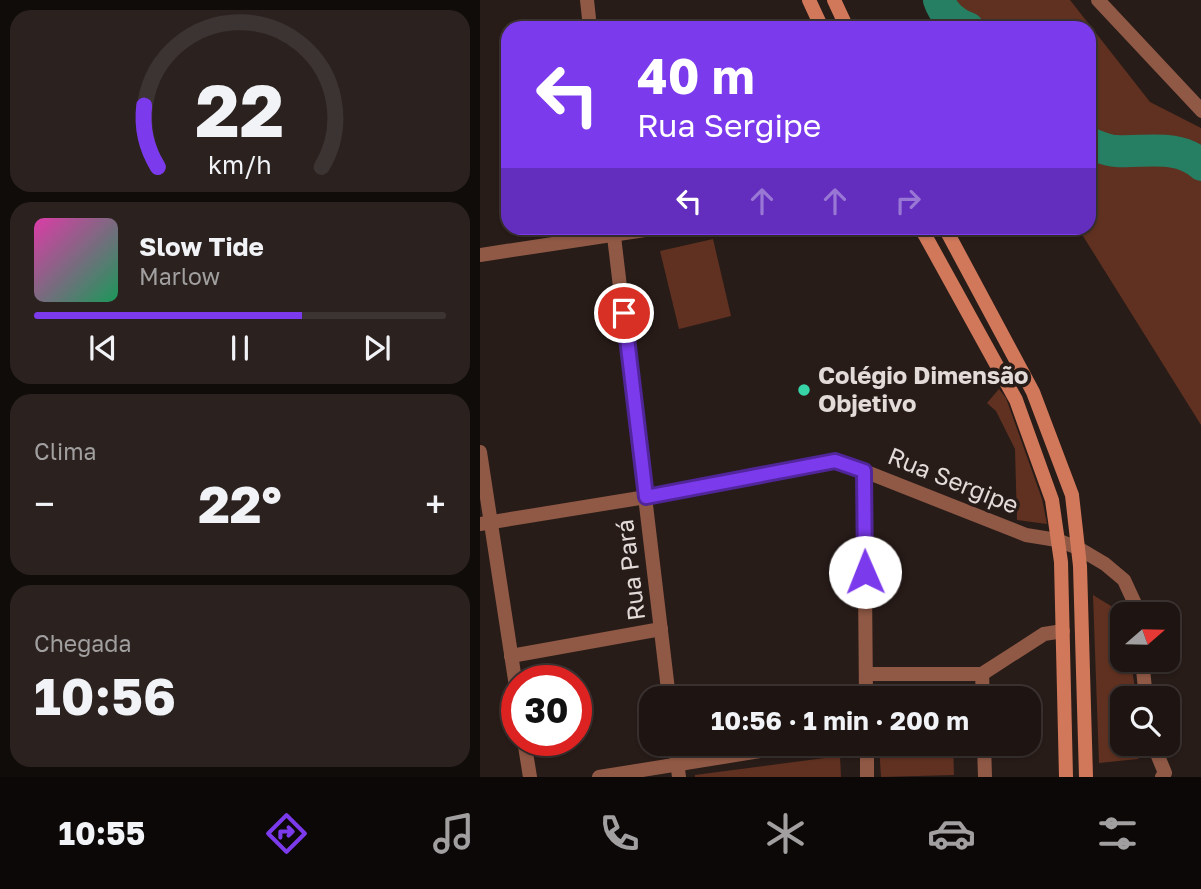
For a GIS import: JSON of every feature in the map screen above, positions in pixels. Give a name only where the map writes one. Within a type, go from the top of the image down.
[{"type":"main road","points":[[809,0],[819,21]]},
{"type":"main road","points":[[834,0],[844,21]]},
{"type":"main road","points":[[925,235],[1016,400],[1052,500],[1061,562],[1066,777]]},
{"type":"main road","points":[[949,235],[1032,392],[1072,495],[1078,548],[1086,777]]},
{"type":"main road","points":[[992,357],[1009,347]]},
{"type":"main road","points":[[1063,651],[1082,650]]},
{"type":"street","points":[[587,0],[589,21]]},
{"type":"street","points":[[1098,0],[1202,111]]},
{"type":"street","points":[[480,256],[593,235]]},
{"type":"street","name":"Rua Pará","points":[[614,235],[668,686]]},
{"type":"street","points":[[480,452],[485,523],[512,665]]},
{"type":"street","name":"Rua Sergipe","points":[[485,523],[646,497],[835,461],[1026,535],[1057,540],[1078,548],[1105,564],[1124,580],[1134,602]]},
{"type":"street","points":[[864,471],[866,686]]},
{"type":"street","points":[[511,656],[661,629]]},
{"type":"street","points":[[866,674],[982,674],[1045,634],[1063,631]]},
{"type":"street","points":[[982,674],[982,686]]},
{"type":"street","points":[[527,756],[530,777]]},
{"type":"street","points":[[598,777],[678,771],[748,756]]},
{"type":"street","points":[[867,756],[867,777]]},
{"type":"street","points":[[984,756],[985,777]]},
{"type":"street","points":[[1158,756],[1165,773],[1162,777]]},
{"type":"shaded area","points":[[933,0],[1070,0],[1086,21],[957,21]]},
{"type":"shaded area","points":[[1096,33],[1150,102],[1201,128],[1201,425],[1082,235],[1096,235]]},
{"type":"shaded area","points":[[713,239],[731,316],[679,329],[660,251]]},
{"type":"shaded area","points":[[999,389],[1006,398],[1042,499],[1047,524],[1017,520],[1015,449],[996,411],[987,403]]},
{"type":"shaded area","points":[[1093,595],[1110,605],[1110,672],[1133,672],[1134,686],[1110,686],[1110,756],[1140,756],[1138,759],[1099,763]]},
{"type":"shaded area","points":[[840,756],[841,777],[695,775]]},
{"type":"shaded area","points":[[880,756],[953,756],[954,775],[881,777]]},
{"type":"waterway","points":[[939,0],[943,9],[955,21]]},
{"type":"waterway","points":[[1096,146],[1113,151],[1171,151],[1192,158],[1202,165]]},
{"type":"place","name":"Colégio Dimensão Objetivo","points":[[804,390]]},
{"type":"route","points":[[624,313],[646,497],[835,461],[864,471],[865,572]]}]
